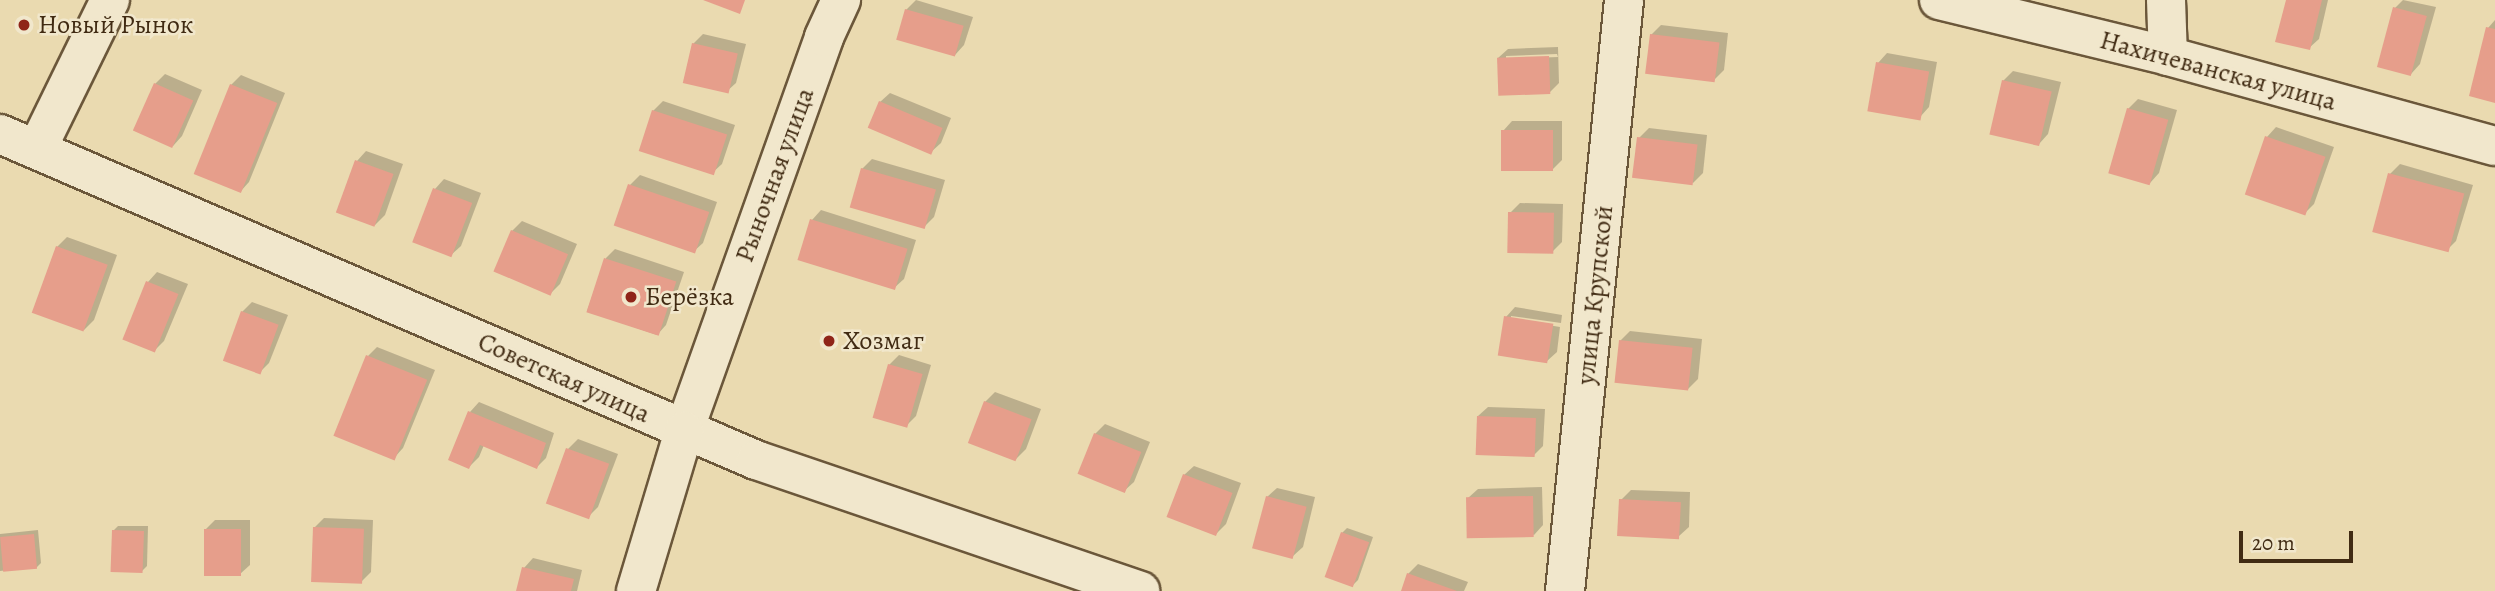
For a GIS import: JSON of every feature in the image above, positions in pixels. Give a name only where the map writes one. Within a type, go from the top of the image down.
[{"type":"street","points":[[37,149],[110,0]]},
{"type":"street","name":"Рыночная улица","points":[[636,591],[684,431],[824,37],[841,0]]},
{"type":"street","name":"улица Крупской","points":[[1565,591],[1624,0]]},
{"type":"street","name":"Нахичеванская улица","points":[[1939,0],[2168,56],[2495,146]]},
{"type":"street","points":[[2166,0],[2168,56]]},
{"type":"street","name":"Советская улица","points":[[0,134],[755,460],[1140,591]]},
{"type":"building","points":[[703,0],[745,0],[740,14]]},
{"type":"building","points":[[2286,0],[2322,0],[2310,50],[2275,42]]},
{"type":"building","points":[[2393,7],[2427,16],[2411,76],[2377,67]]},
{"type":"building","points":[[905,9],[964,26],[955,57],[896,40]]},
{"type":"building","points":[[2486,27],[2495,29],[2495,103],[2469,96]]},
{"type":"building","points":[[1650,34],[1719,43],[1715,82],[1645,74]]},
{"type":"building","points":[[692,43],[738,54],[729,94],[683,83]]},
{"type":"building","points":[[1549,56],[1550,94],[1498,96],[1497,58]]},
{"type":"building","points":[[1876,62],[1929,71],[1920,121],[1867,111]]},
{"type":"building","points":[[2002,80],[2052,91],[2039,146],[1989,135]]},
{"type":"building","points":[[154,83],[193,100],[172,148],[133,131]]},
{"type":"building","points":[[230,84],[277,103],[241,193],[194,174]]},
{"type":"building","points":[[879,101],[943,128],[931,155],[868,128]]},
{"type":"building","points":[[2127,108],[2168,120],[2150,185],[2108,173]]},
{"type":"building","points":[[652,110],[727,134],[714,175],[639,151]]},
{"type":"building","points":[[1501,130],[1553,130],[1553,171],[1501,171]]},
{"type":"building","points":[[2265,136],[2326,157],[2305,215],[2245,195]]},
{"type":"building","points":[[1637,137],[1698,144],[1693,185],[1632,178]]},
{"type":"building","points":[[355,160],[394,174],[374,227],[336,213]]},
{"type":"building","points":[[861,168],[936,189],[925,229],[850,207]]},
{"type":"building","points":[[2388,173],[2464,193],[2449,252],[2372,232]]},
{"type":"building","points":[[628,184],[709,212],[695,254],[614,226]]},
{"type":"building","points":[[433,188],[472,203],[451,257],[412,242]]},
{"type":"building","points":[[1508,212],[1554,213],[1553,254],[1507,253]]},
{"type":"building","points":[[810,219],[908,249],[895,290],[797,260]]},
{"type":"building","points":[[511,230],[568,254],[550,296],[493,271]]},
{"type":"building","points":[[56,246],[108,265],[83,332],[32,313]]},
{"type":"building","name":"Берёзка","points":[[604,258],[676,281],[659,336],[586,312]]},
{"type":"building","points":[[146,281],[178,294],[155,353],[122,339]]},
{"type":"building","points":[[241,311],[279,325],[260,374],[223,361]]},
{"type":"building","points":[[1504,316],[1553,324],[1547,363],[1498,356]]},
{"type":"building","points":[[1619,340],[1693,348],[1688,390],[1615,383]]},
{"type":"building","points":[[366,355],[427,380],[395,460],[333,436]]},
{"type":"building","points":[[888,364],[923,374],[907,428],[873,418]]},
{"type":"building","points":[[984,401],[1032,419],[1015,461],[968,443]]},
{"type":"building","points":[[468,411],[546,443],[537,469],[480,445],[469,469],[448,460]]},
{"type":"building","points":[[1477,416],[1536,418],[1535,457],[1476,455]]},
{"type":"building","points":[[1094,433],[1141,452],[1125,493],[1078,474]]},
{"type":"building","points":[[566,448],[609,464],[589,519],[546,503]]},
{"type":"building","points":[[1183,474],[1232,493],[1216,536],[1167,517]]},
{"type":"building","points":[[1266,496],[1307,507],[1293,559],[1252,548]]},
{"type":"building","points":[[1533,496],[1534,537],[1467,538],[1466,497]]},
{"type":"building","points":[[1619,499],[1681,502],[1679,539],[1617,536]]},
{"type":"building","points":[[313,527],[364,529],[362,584],[311,582]]},
{"type":"building","points":[[204,529],[241,529],[241,576],[204,576]]},
{"type":"building","points":[[112,530],[144,531],[143,573],[111,572]]},
{"type":"building","points":[[1341,532],[1369,542],[1353,587],[1325,577]]},
{"type":"building","points":[[34,534],[37,569],[3,572],[0,537]]},
{"type":"building","points":[[522,567],[574,579],[571,591],[516,591]]},
{"type":"building","points":[[1407,573],[1457,591],[1401,591]]},
{"type":"place","name":"Новый Рынок","points":[[24,25]]},
{"type":"place","name":"Берёзка","points":[[631,297]]},
{"type":"place","name":"Хозмаг","points":[[829,341]]}]
